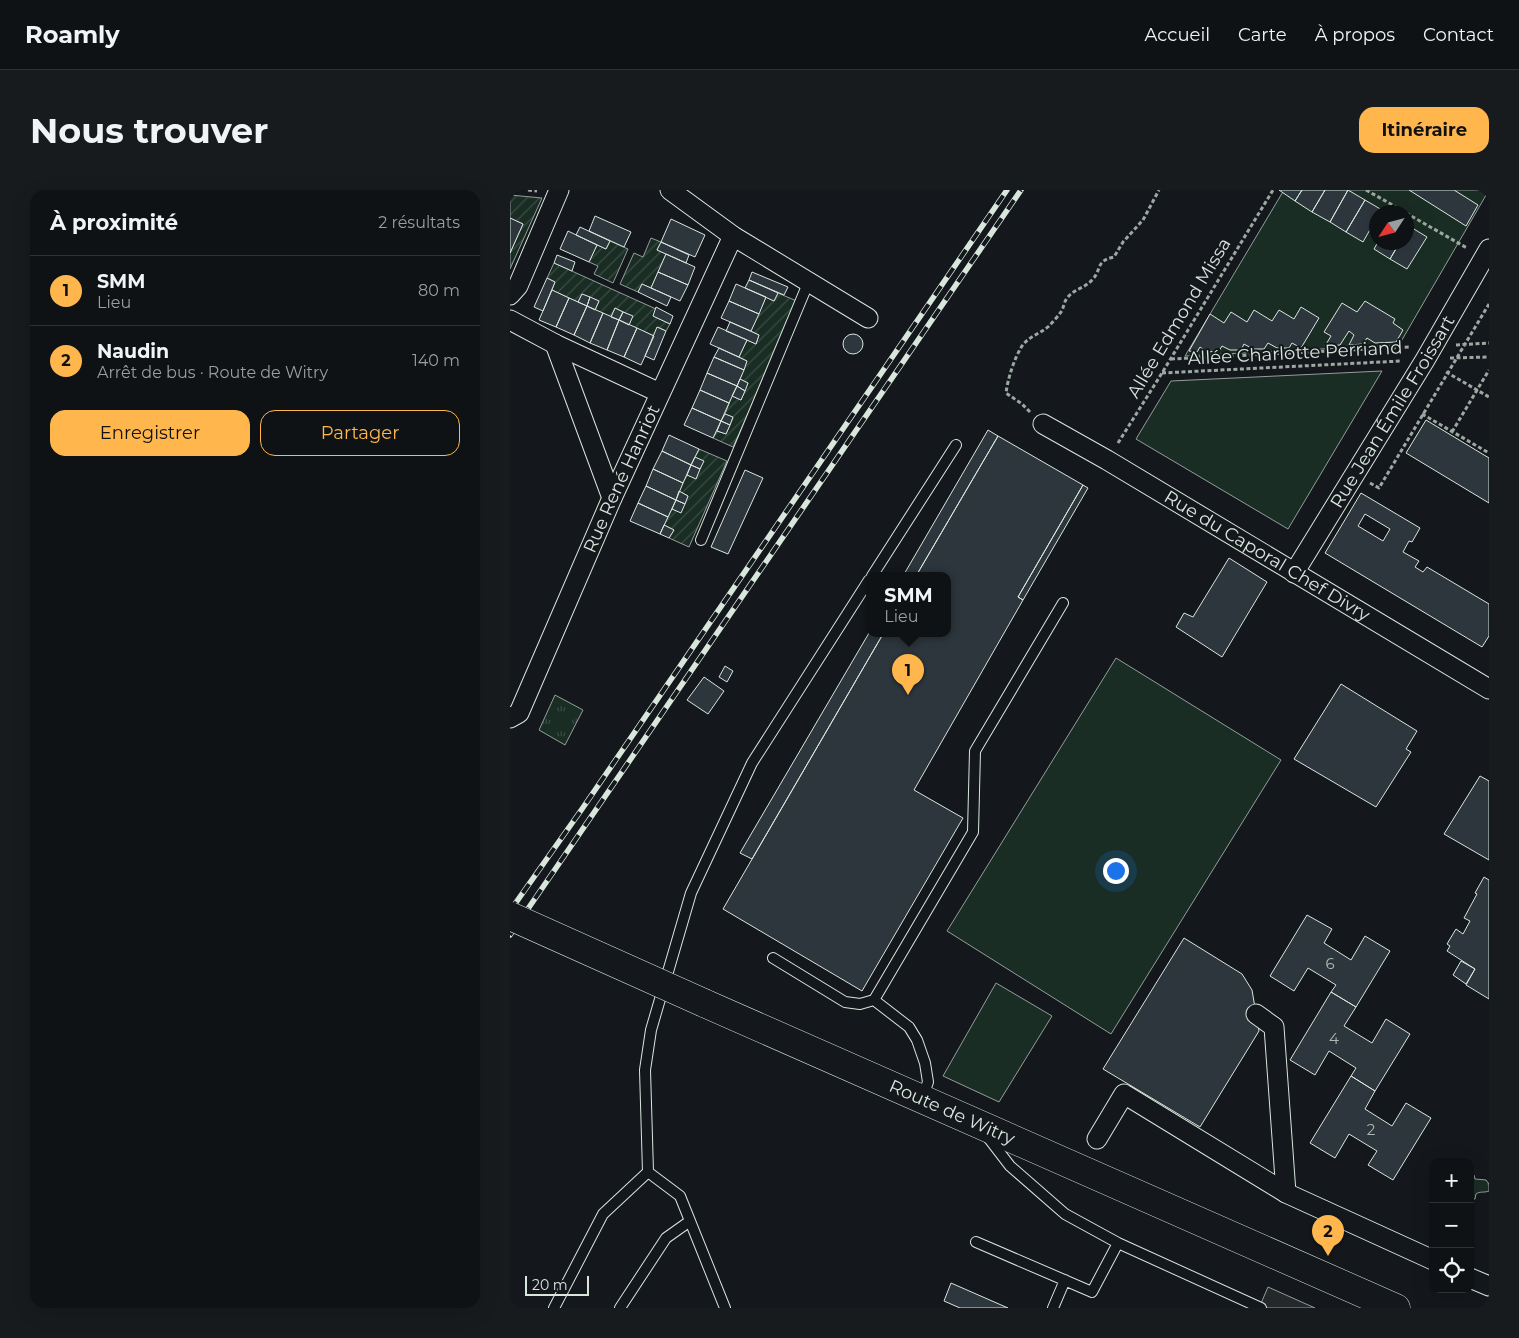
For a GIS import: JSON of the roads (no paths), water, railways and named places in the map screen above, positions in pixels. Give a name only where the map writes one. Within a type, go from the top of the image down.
[{"type":"main road","name":"Route de Witry","points":[[510,916],[922,1100],[1396,1308]]},
{"type":"street","points":[[510,295],[518,286],[559,190]]},
{"type":"street","points":[[670,190],[733,236],[868,318]]},
{"type":"street","name":"Rue René Hanriot","points":[[510,718],[519,713],[612,498],[733,236]]},
{"type":"street","name":"Rue Jean Émile Froissart","points":[[1294,573],[1429,353],[1486,253]]},
{"type":"street","points":[[510,320],[554,344],[660,393]]},
{"type":"street","points":[[554,344],[612,498]]},
{"type":"street","name":"Rue du Caporal Chef Divry","points":[[1043,424],[1107,460],[1489,689]]},
{"type":"street","points":[[1256,1014],[1274,1027],[1286,1193]]},
{"type":"street","points":[[1098,1139],[1124,1094],[1286,1193],[1429,1258]]},
{"type":"street","points":[[1474,1280],[1489,1286]]},
{"type":"lane","points":[[701,540],[809,282]]},
{"type":"lane","points":[[875,572],[956,445]]},
{"type":"lane","points":[[554,1308],[603,1214],[648,1172],[644,1070],[651,1030],[691,893],[752,763],[866,585]]},
{"type":"lane","points":[[773,958],[845,1002],[860,1004],[874,1000],[974,832],[975,751],[1063,603]]},
{"type":"lane","points":[[874,1000],[909,1027],[917,1040],[925,1063],[928,1082],[922,1100]]},
{"type":"lane","points":[[979,1125],[1010,1166],[1065,1214],[1118,1243],[1261,1308]]},
{"type":"lane","points":[[648,1172],[680,1196],[725,1308]]},
{"type":"lane","points":[[620,1308],[666,1238],[690,1221]]},
{"type":"lane","points":[[976,1242],[1092,1292],[1118,1243]]},
{"type":"lane","points":[[1053,1308],[1066,1280]]},
{"type":"railway","points":[[510,911],[1007,190]]},
{"type":"railway","points":[[510,935],[1021,190]]},
{"type":"place","name":"SMM","points":[[908,695]]},
{"type":"place","name":"Naudin","points":[[1328,1256]]}]
